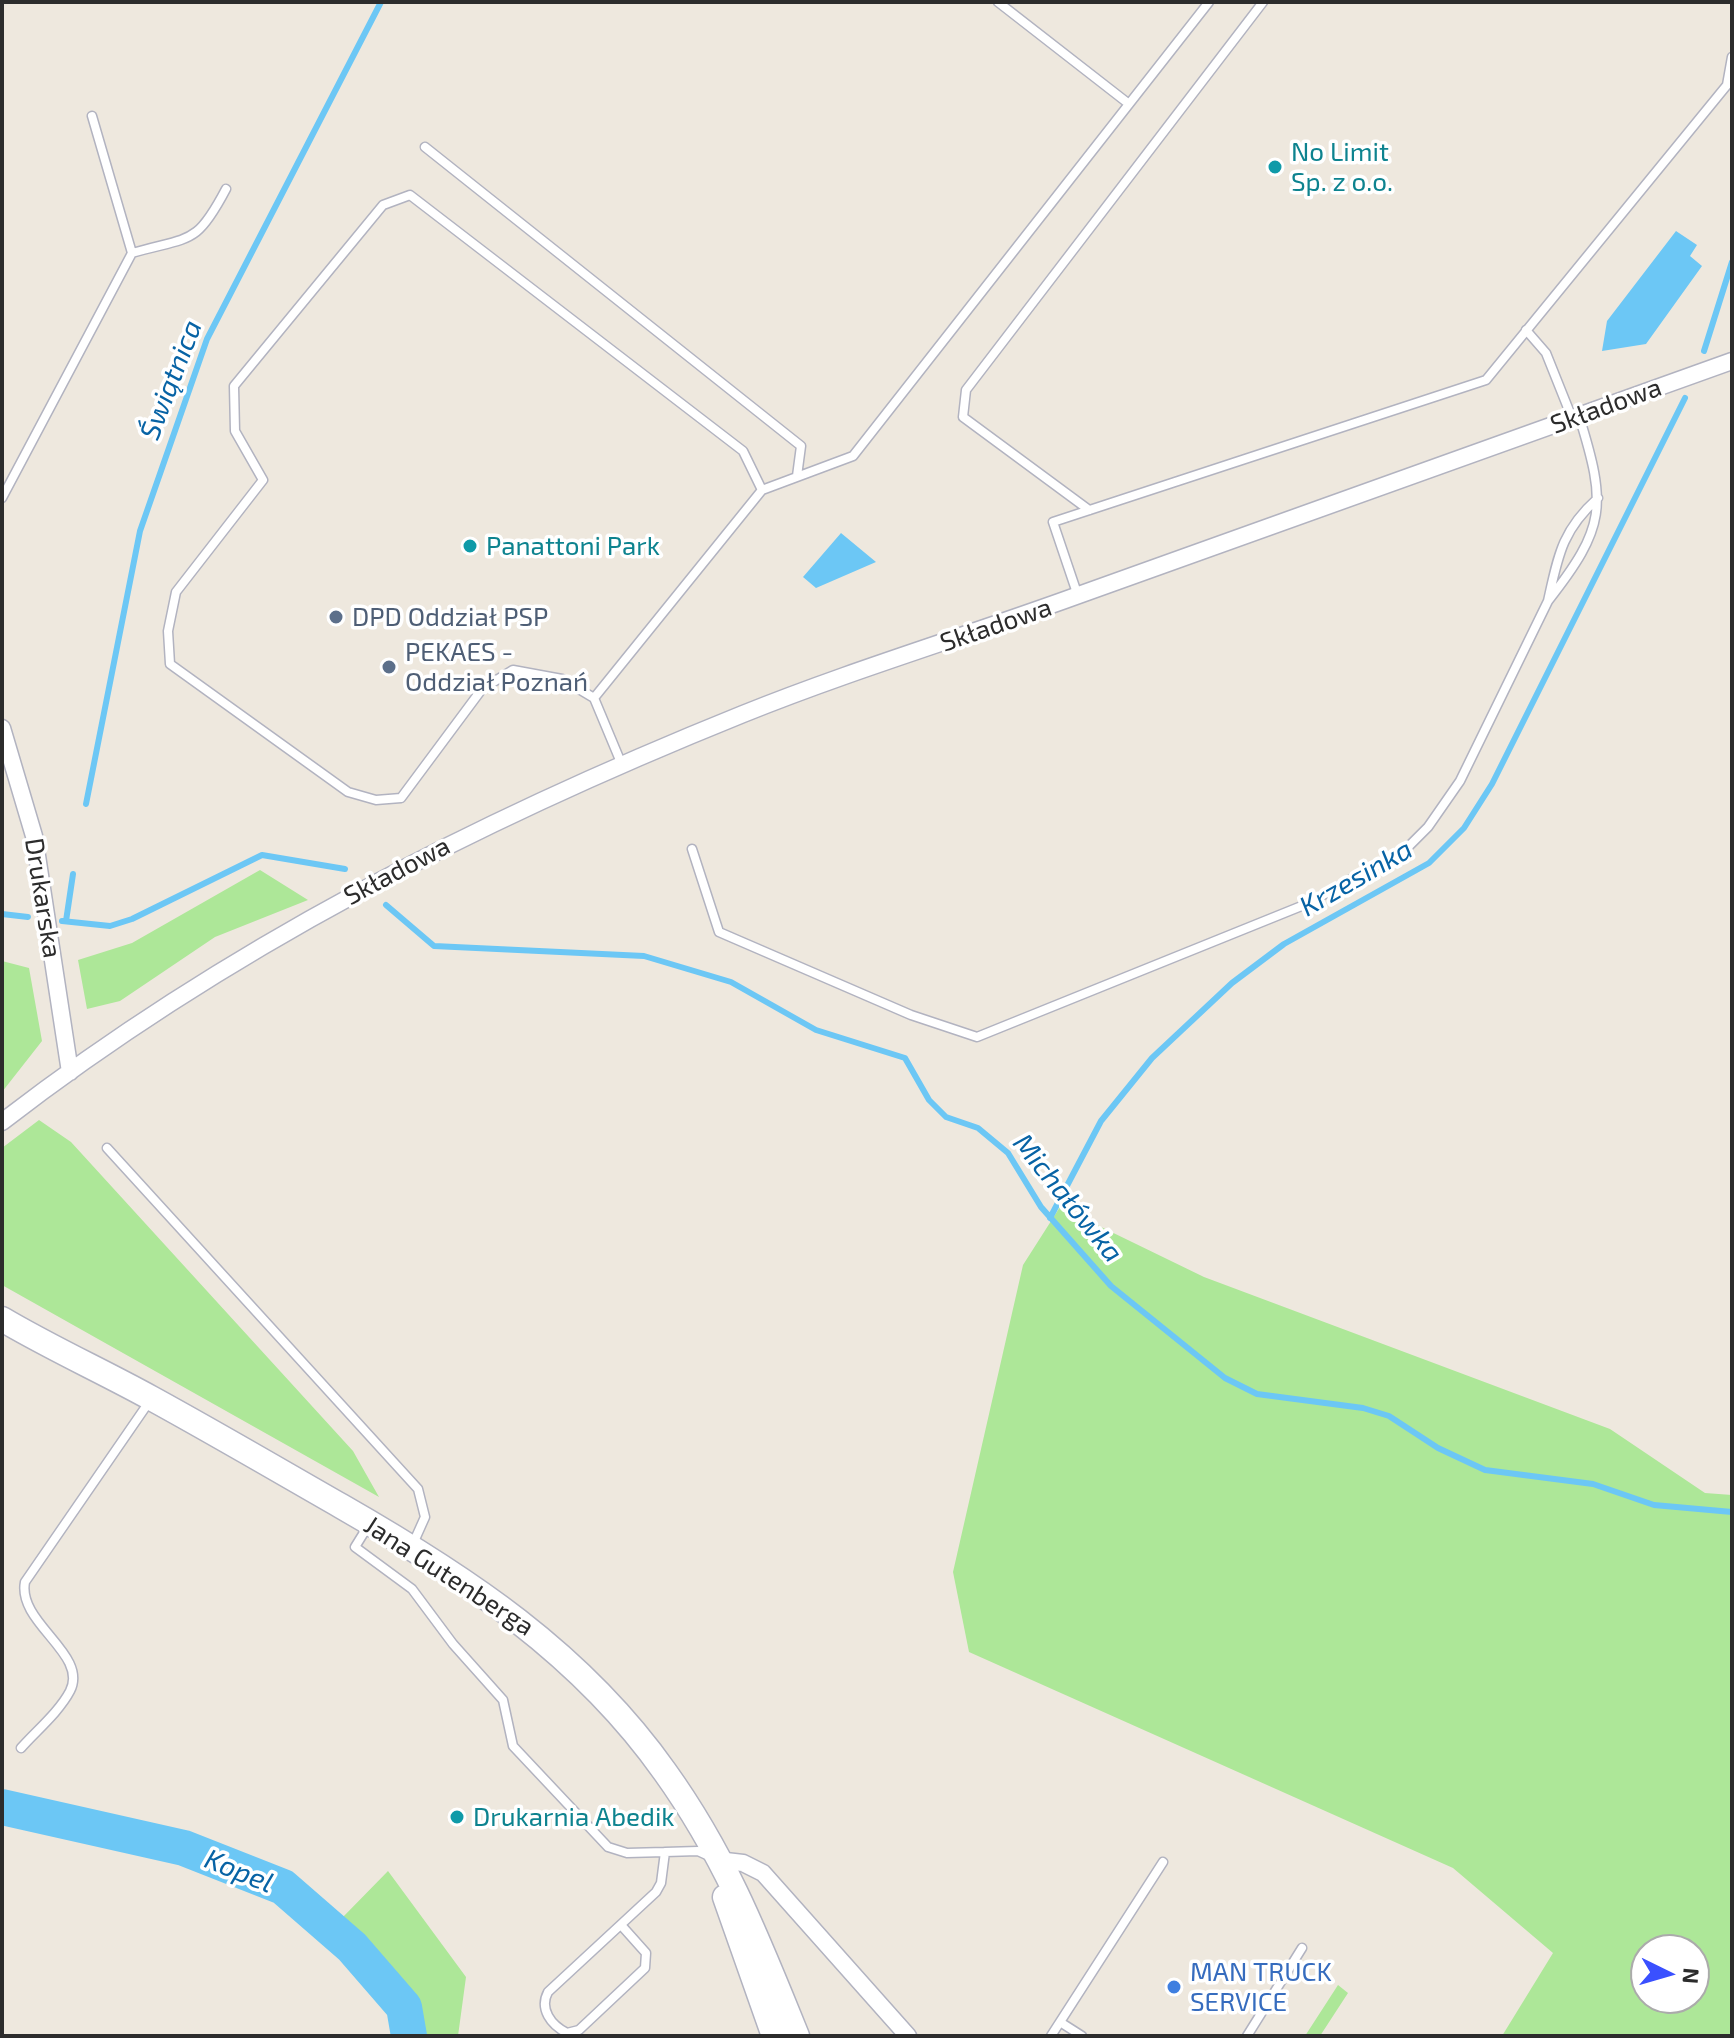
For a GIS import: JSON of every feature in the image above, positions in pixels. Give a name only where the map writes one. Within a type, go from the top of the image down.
[{"type":"street","name":"Składowa","points":[[2,1122],[188,991],[280,936],[461,837],[622,765],[749,712],[1732,361]]},
{"type":"street","name":"Drukarska","points":[[2,728],[34,836],[70,1072]]},
{"type":"street","name":"Jana Gutenberga","points":[[2,1319],[152,1398],[411,1546],[507,1609],[592,1684],[665,1771],[717,1860],[736,1886],[797,2036]]},
{"type":"street","name":"Jana Gutenberga","points":[[2,1328],[41,1342]]},
{"type":"street","points":[[774,2036],[720,1887],[717,1860],[743,1863],[763,1873],[908,2036]]},
{"type":"lane","points":[[998,2],[1129,104]]},
{"type":"lane","points":[[594,698],[762,490],[853,456],[1209,2]]},
{"type":"lane","points":[[1089,510],[963,417],[966,390],[1263,2]]},
{"type":"lane","points":[[1078,596],[1053,522],[1486,380],[1727,85],[1732,57]]},
{"type":"lane","points":[[2,498],[132,253],[92,116]]},
{"type":"lane","points":[[425,147],[801,446],[797,476]]},
{"type":"lane","points":[[132,253],[187,239],[207,226],[226,189]]},
{"type":"lane","points":[[622,765],[594,698],[562,679],[513,670],[482,689],[401,798],[376,800],[348,792],[170,664],[168,631],[176,592],[263,480],[235,431],[234,386],[383,205],[410,195],[743,451],[762,490]]},
{"type":"lane","points":[[692,849],[719,932],[911,1015],[977,1037],[1309,903],[1408,847],[1428,827],[1460,781],[1548,601],[1580,560],[1595,529],[1597,474],[1576,417],[1546,353],[1526,330]]},
{"type":"lane","points":[[1548,601],[1560,548],[1576,517],[1598,498]]},
{"type":"lane","points":[[107,1148],[418,1489],[425,1517],[411,1546]]},
{"type":"lane","points":[[21,1748],[66,1697],[74,1682],[71,1665],[28,1605],[25,1582],[152,1398]]},
{"type":"lane","points":[[370,1523],[355,1547],[412,1589],[453,1644],[498,1694],[506,1708],[513,1746],[608,1847],[627,1853],[698,1851],[717,1860]]},
{"type":"lane","points":[[621,1925],[646,1953],[645,1968],[579,2030],[567,2033],[545,2012],[544,1997],[656,1892],[665,1852]]},
{"type":"lane","points":[[1051,2036],[1163,1862]]},
{"type":"lane","points":[[1247,2036],[1302,1948]]},
{"type":"lane","points":[[1060,2022],[1082,2036]]},
{"type":"green space","points":[[260,870],[308,900],[215,937],[120,1001],[87,1009],[78,960],[132,943]]},
{"type":"green space","points":[[2,961],[29,968],[42,1041],[2,1092]]},
{"type":"green space","points":[[39,1120],[71,1142],[353,1451],[379,1497],[2,1285],[2,1148]]},
{"type":"green space","points":[[1060,1207],[1204,1277],[1610,1429],[1705,1493],[1732,1495],[1732,2036],[1502,2036],[1553,1953],[1453,1868],[969,1652],[953,1572],[1023,1265]]},
{"type":"green space","points":[[388,1871],[466,1977],[458,2036],[418,2036],[414,2019],[399,1987],[342,1918]]},
{"type":"green space","points":[[1338,1985],[1348,1993],[1320,2036],[1305,2036]]},
{"type":"water","points":[[1676,231],[1697,245],[1690,256],[1702,266],[1646,344],[1602,351],[1607,321]]},
{"type":"water","points":[[841,533],[876,562],[816,588],[803,577]]},
{"type":"waterway","name":"Świątnica","points":[[86,804],[140,531],[207,339],[381,2]]},
{"type":"waterway","name":"Krzesinka","points":[[1704,351],[1732,262]]},
{"type":"waterway","name":"Krzesinka","points":[[1050,1218],[1101,1121],[1152,1058],[1232,983],[1284,944],[1429,863],[1464,828],[1492,784],[1685,398]]},
{"type":"waterway","name":"Michałówka","points":[[62,921],[110,926],[132,919],[262,855],[345,869]]},
{"type":"waterway","name":"Świątnica","points":[[66,921],[73,874]]},
{"type":"waterway","name":"Michałówka","points":[[386,905],[434,946],[644,956],[731,982],[816,1030],[905,1058],[929,1100],[946,1117],[978,1128],[1008,1153],[1041,1207],[1111,1286],[1225,1378],[1257,1394],[1363,1408],[1389,1416],[1438,1448],[1485,1470],[1593,1484],[1654,1505],[1732,1512]]},
{"type":"waterway","name":"Michałówka","points":[[2,914],[28,917]]},
{"type":"waterway","name":"Kopel","points":[[2,1807],[184,1848],[283,1887],[352,1947],[404,2007],[409,2036]]},
{"type":"place","name":"No Limit Sp. z o.o.","points":[[1275,167]]},
{"type":"place","name":"Panattoni Park","points":[[470,546]]},
{"type":"place","name":"DPD Oddział PSP","points":[[336,617]]},
{"type":"place","name":"PEKAES - Oddział Poznań","points":[[389,667]]},
{"type":"place","name":"Drukarnia Abedik","points":[[457,1817]]},
{"type":"place","name":"MAN TRUCK SERVICE","points":[[1174,1987]]}]
